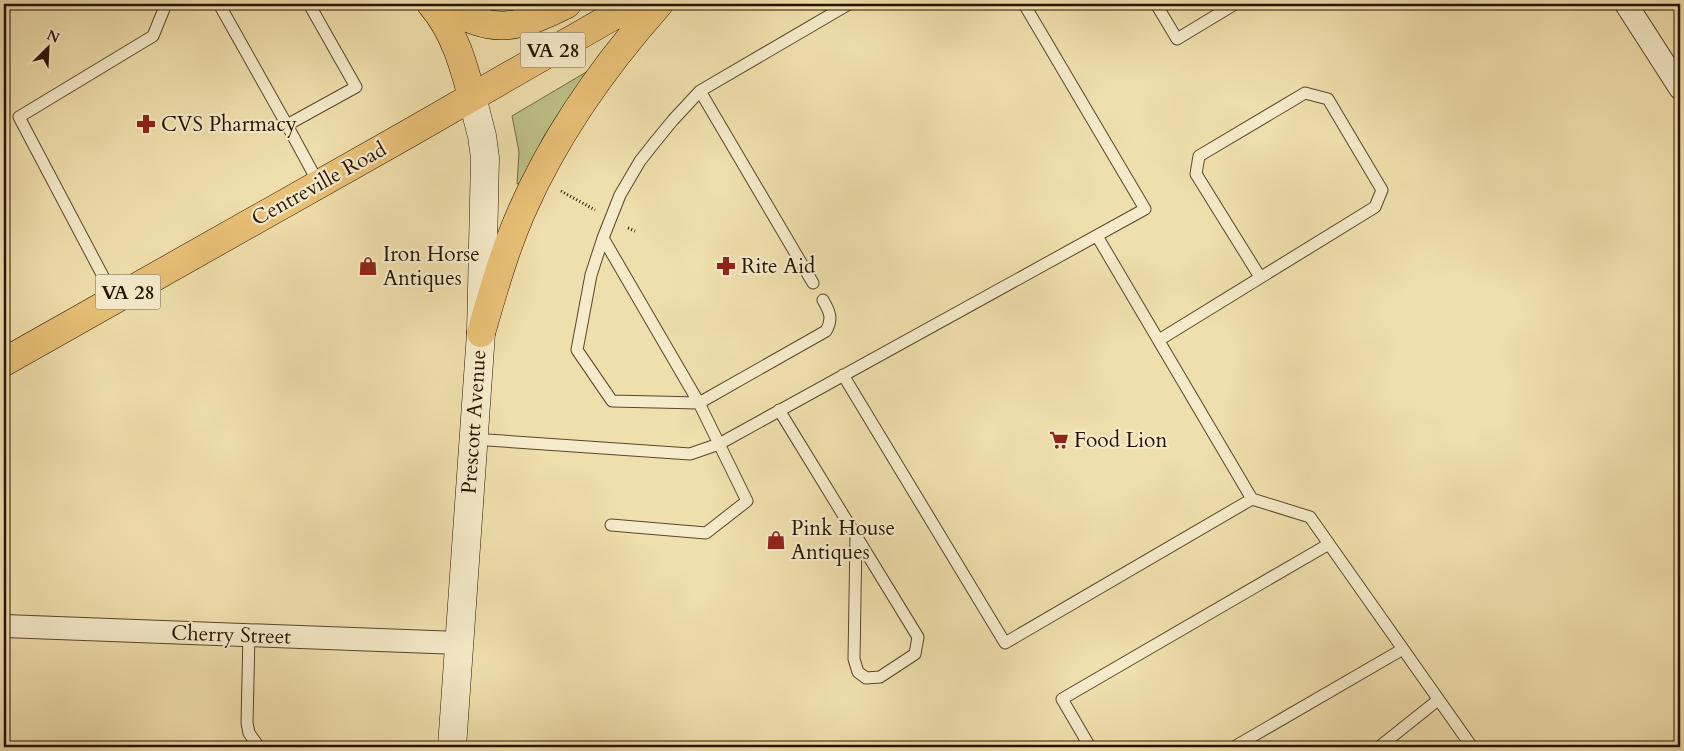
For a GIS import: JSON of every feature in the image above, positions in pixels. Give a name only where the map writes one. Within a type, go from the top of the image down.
[{"type":"main road","points":[[431,4],[453,38],[460,54],[472,97]]},
{"type":"main road","points":[[443,4],[472,21],[494,25],[530,21],[567,4]]},
{"type":"main road","name":"Centreville Road","points":[[4,362],[634,4]]},
{"type":"main road","points":[[480,332],[503,258],[521,213],[547,162],[584,101],[614,59],[659,4]]},
{"type":"main road","name":"Prescott Avenue","points":[[452,747],[480,332],[485,158],[482,136],[472,97]]},
{"type":"street","points":[[1626,4],[1680,88]]},
{"type":"street","name":"Cherry Street","points":[[4,626],[459,643]]},
{"type":"lane","points":[[115,299],[19,117],[153,36],[166,4]]},
{"type":"lane","points":[[219,4],[318,184]]},
{"type":"lane","points":[[287,125],[356,87],[309,4]]},
{"type":"lane","points":[[823,300],[831,320],[826,331],[699,403],[612,402],[577,350],[591,275],[603,238],[620,195],[640,161],[673,120],[700,92],[849,4]]},
{"type":"lane","points":[[473,439],[690,454],[719,444],[1145,209],[1024,4]]},
{"type":"lane","points":[[1156,4],[1177,39],[1235,4]]},
{"type":"lane","points":[[700,92],[813,283]]},
{"type":"lane","points":[[1159,340],[1375,207],[1382,190],[1328,99],[1305,93],[1199,156],[1196,174],[1260,277]]},
{"type":"lane","points":[[1097,236],[1252,499],[1310,517],[1472,747]]},
{"type":"lane","points":[[603,238],[699,403],[747,502],[706,533],[611,525]]},
{"type":"lane","points":[[843,375],[1005,643],[1252,499]]},
{"type":"lane","points":[[779,410],[918,637],[915,654],[880,677],[866,678],[858,672],[854,660],[856,536]]},
{"type":"lane","points":[[1090,747],[1062,699],[1329,544]]},
{"type":"lane","points":[[249,635],[247,723],[249,733],[259,747]]},
{"type":"lane","points":[[1234,747],[1403,649]]},
{"type":"lane","points":[[1379,747],[1438,700]]},
{"type":"path","points":[[554,187],[601,214]]},
{"type":"path","points":[[627,228],[635,231]]},
{"type":"green space","points":[[598,65],[560,111],[543,138],[525,183],[517,184],[519,152],[512,116]]},
{"type":"place","name":"CVS Pharmacy","points":[[146,124]]},
{"type":"place","name":"Iron Horse Antiques","points":[[368,266]]},
{"type":"place","name":"Rite Aid","points":[[726,266]]},
{"type":"place","name":"Food Lion","points":[[1059,440]]},
{"type":"place","name":"Pink House Antiques","points":[[776,540]]}]
